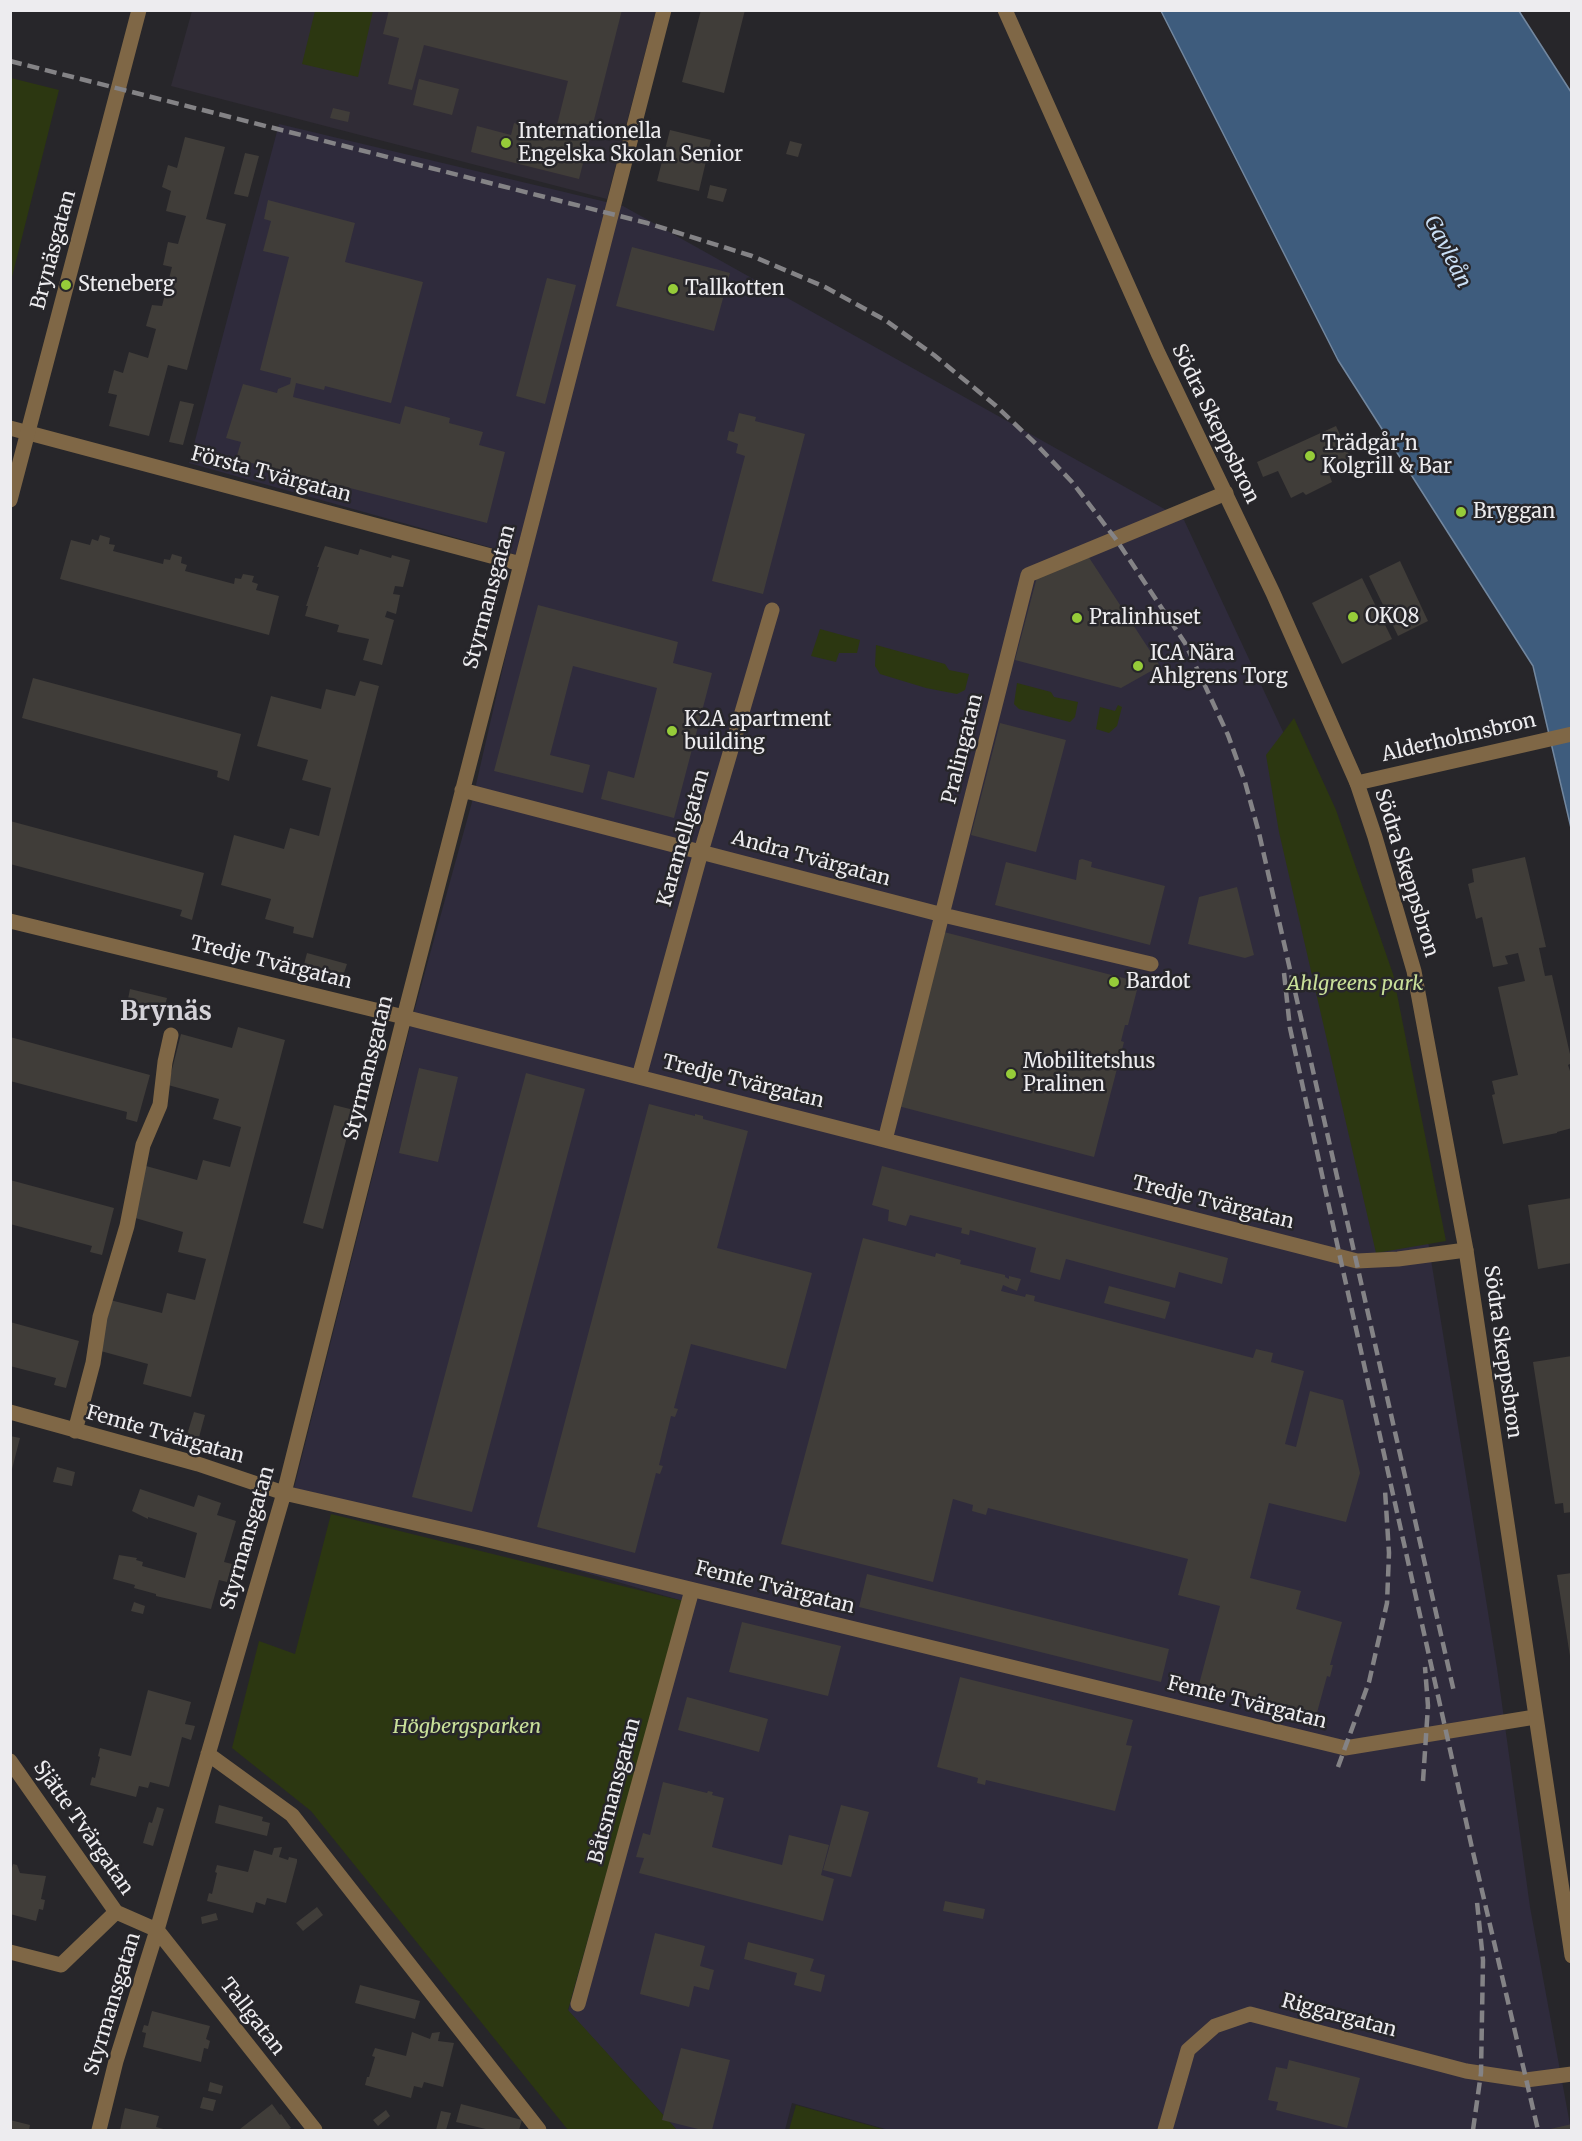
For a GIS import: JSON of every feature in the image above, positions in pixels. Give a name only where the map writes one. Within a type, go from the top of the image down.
[{"type":"street","name":"Brynäsgatan","points":[[10,500],[139,10]]},
{"type":"street","name":"Styrmansgatan","points":[[99,2130],[116,2061],[157,1930],[284,1493],[663,10]]},
{"type":"street","name":"Södra Skeppsbron","points":[[1005,10],[1158,353],[1273,593],[1357,783],[1375,837],[1414,972],[1466,1250],[1572,1956]]},
{"type":"street","name":"Första Tvärgatan","points":[[10,428],[521,564]]},
{"type":"street","name":"Pralingatan","points":[[885,1140],[1028,575],[1226,493]]},
{"type":"street","name":"Karamellgatan","points":[[639,1077],[701,852],[772,610]]},
{"type":"street","name":"Alderholmsbron","points":[[1357,783],[1572,734]]},
{"type":"street","name":"Andra Tvärgatan","points":[[462,790],[943,915],[1151,964]]},
{"type":"street","name":"Tredje Tvärgatan","points":[[10,921],[404,1017],[1357,1261],[1398,1259],[1466,1250]]},
{"type":"street","points":[[75,1431],[93,1363],[100,1317],[127,1226],[143,1145],[160,1105],[171,1035]]},
{"type":"street","name":"Femte Tvärgatan","points":[[10,1412],[198,1464],[284,1493],[480,1538],[1345,1748],[1535,1717]]},
{"type":"street","name":"Båtsmansgatan","points":[[578,2004],[692,1590]]},
{"type":"street","points":[[208,1754],[292,1815],[539,2130]]},
{"type":"street","name":"Sjätte Tvärgatan","points":[[10,1761],[116,1912],[157,1930]]},
{"type":"street","points":[[10,1952],[61,1965],[116,1912]]},
{"type":"street","name":"Tallgatan","points":[[157,1930],[315,2130]]},
{"type":"street","name":"Riggargatan","points":[[1165,2130],[1188,2050],[1215,2026],[1250,2014],[1466,2071],[1526,2080],[1572,2074]]},
{"type":"shaded area","name":"Internationella Engelska Skolan Senior","points":[[192,11],[656,11],[607,199],[171,86]]},
{"type":"shaded area","points":[[279,124],[623,206],[1184,520],[1293,753],[1422,1204],[1497,1668],[1530,1907],[1571,2130],[889,2130],[792,2103],[785,2130],[677,2130],[568,2011],[683,1601],[294,1488],[412,1019],[472,802],[528,558],[189,463]]},
{"type":"green space","points":[[315,11],[373,11],[358,77],[302,64]]},
{"type":"green space","points":[[10,78],[59,90],[11,281]]},
{"type":"green space","points":[[820,629],[860,640],[857,653],[839,653],[836,662],[811,656]]},
{"type":"green space","points":[[876,645],[945,664],[949,670],[969,674],[965,690],[957,694],[926,688],[880,674],[875,666]]},
{"type":"green space","points":[[1017,683],[1051,692],[1054,697],[1078,702],[1075,717],[1070,722],[1019,709],[1014,704]]},
{"type":"green space","points":[[1118,705],[1122,707],[1117,726],[1109,733],[1096,729],[1100,707],[1115,711]]},
{"type":"green space","name":"Ahlgreens park","points":[[1294,718],[1336,810],[1393,974],[1446,1241],[1376,1253],[1279,832],[1266,755]]},
{"type":"green space","name":"Högbergsparken","points":[[331,1514],[683,1601],[568,2010],[677,2130],[568,2130],[311,1811],[232,1748],[259,1641],[295,1654]]},
{"type":"green space","points":[[796,2105],[886,2130],[789,2130]]},
{"type":"water","name":"Gavleån","points":[[1161,11],[1519,11],[1571,92],[1571,828],[1533,666],[1338,360]]},
{"type":"building","points":[[389,10],[622,10],[579,179],[471,152],[477,126],[511,135],[514,123],[555,133],[568,81],[424,45],[412,90],[388,84],[399,38],[383,34]]},
{"type":"building","points":[[701,10],[745,10],[724,93],[682,82]]},
{"type":"building","points":[[419,79],[459,89],[452,115],[413,105]]},
{"type":"building","points":[[333,108],[350,112],[348,122],[330,118]]},
{"type":"building","points":[[670,130],[711,140],[699,191],[657,181]]},
{"type":"building","points":[[185,137],[225,147],[206,219],[226,224],[187,370],[168,365],[149,436],[109,426],[117,395],[108,393],[114,370],[123,373],[129,352],[148,358],[156,329],[146,326],[152,305],[162,306],[172,267],[163,265],[168,242],[178,244],[186,216],[166,211],[171,191],[162,187],[168,165],[177,168]]},
{"type":"building","points":[[790,141],[802,144],[798,157],[786,154]]},
{"type":"building","points":[[245,153],[259,156],[248,197],[234,194]]},
{"type":"building","points":[[710,185],[727,189],[723,202],[707,198]]},
{"type":"building","points":[[268,200],[355,223],[345,262],[423,282],[391,403],[325,386],[324,390],[296,383],[293,397],[400,424],[405,406],[450,418],[449,423],[483,432],[479,445],[505,452],[487,523],[236,459],[241,442],[226,438],[243,384],[277,393],[278,389],[290,384],[291,378],[260,370],[289,257],[263,251],[271,221],[264,219]]},
{"type":"building","name":"Tallkotten","points":[[632,247],[730,273],[714,331],[616,306]]},
{"type":"building","points":[[547,278],[576,285],[545,404],[516,396]]},
{"type":"building","points":[[180,401],[194,404],[183,445],[169,442]]},
{"type":"building","points":[[739,413],[756,417],[755,421],[805,434],[763,594],[712,581],[745,456],[736,453],[738,444],[727,440],[729,431],[734,432]]},
{"type":"building","points":[[1336,426],[1353,463],[1329,474],[1332,482],[1306,495],[1303,492],[1291,498],[1278,471],[1263,477],[1257,462]]},
{"type":"building","points":[[100,535],[110,538],[109,544],[115,545],[113,551],[163,564],[164,559],[170,560],[172,554],[182,557],[181,563],[187,565],[185,571],[234,584],[235,578],[241,579],[243,574],[254,576],[252,582],[258,584],[256,590],[279,596],[269,635],[60,579],[71,540],[90,545],[92,539],[98,541]]},
{"type":"building","points":[[325,546],[358,555],[360,549],[391,558],[392,555],[410,560],[403,587],[395,586],[393,594],[400,595],[396,614],[387,611],[385,617],[394,620],[382,665],[363,660],[369,639],[337,632],[339,625],[305,616],[319,567],[317,567]]},
{"type":"building","name":"Pralinhuset","points":[[1086,553],[1160,666],[1121,688],[1015,660],[1037,577]]},
{"type":"building","points":[[1400,561],[1428,621],[1398,636],[1369,576]]},
{"type":"building","points":[[1362,578],[1392,639],[1342,664],[1312,603]]},
{"type":"building","points":[[538,605],[678,642],[673,663],[712,673],[674,818],[601,799],[608,771],[634,778],[657,688],[573,666],[550,755],[590,765],[583,793],[494,771]]},
{"type":"building","points":[[33,678],[241,734],[229,781],[217,777],[218,771],[22,718]]},
{"type":"building","points":[[360,681],[379,686],[313,938],[293,933],[294,927],[265,919],[271,899],[221,885],[234,835],[284,849],[290,828],[319,836],[331,788],[302,780],[308,760],[257,746],[271,696],[321,709],[326,689],[355,696]]},
{"type":"building","points":[[1000,723],[1066,740],[1036,852],[971,835]]},
{"type":"building","points":[[10,821],[204,873],[192,920],[180,916],[182,910],[10,864]]},
{"type":"building","points":[[1525,857],[1546,947],[1539,948],[1545,976],[1552,975],[1572,1063],[1568,1065],[1572,1077],[1572,1128],[1503,1144],[1492,1095],[1495,1094],[1492,1081],[1518,1075],[1498,987],[1525,981],[1518,953],[1505,956],[1508,964],[1493,967],[1482,917],[1476,919],[1468,884],[1474,882],[1472,869]]},
{"type":"building","points":[[1079,860],[1092,862],[1091,867],[1165,886],[1150,945],[995,905],[1006,862],[1076,880]]},
{"type":"building","points":[[1237,887],[1254,955],[1245,958],[1188,944],[1199,897]]},
{"type":"building","name":"Mobilitetshus Pralinen","points":[[944,932],[1139,982],[1128,1025],[1125,1025],[1121,1041],[1124,1042],[1094,1157],[898,1106]]},
{"type":"building","points":[[307,953],[347,964],[342,979],[303,968]]},
{"type":"building","points":[[130,989],[167,998],[163,1013],[127,1004]]},
{"type":"building","points":[[238,1027],[285,1040],[191,1397],[143,1384],[148,1364],[97,1350],[110,1300],[162,1313],[167,1293],[195,1300],[206,1259],[178,1252],[183,1232],[132,1217],[146,1166],[197,1180],[203,1160],[230,1167],[241,1127],[213,1119],[219,1099],[168,1085],[181,1034],[232,1048]]},
{"type":"building","points":[[10,1037],[150,1075],[137,1122],[126,1119],[127,1112],[10,1081]]},
{"type":"building","points":[[419,1068],[458,1077],[438,1162],[399,1153]]},
{"type":"building","points":[[526,1073],[585,1089],[472,1512],[412,1497]]},
{"type":"building","points":[[649,1104],[703,1116],[703,1119],[748,1131],[717,1248],[812,1273],[786,1369],[691,1344],[674,1408],[678,1409],[675,1417],[671,1416],[659,1465],[663,1466],[660,1474],[656,1473],[635,1553],[537,1527]]},
{"type":"building","points":[[334,1105],[354,1110],[323,1229],[303,1223]]},
{"type":"building","points":[[882,1166],[1228,1258],[1222,1284],[1179,1272],[1175,1288],[1066,1259],[1060,1280],[1030,1272],[1036,1248],[970,1230],[969,1235],[961,1233],[962,1228],[910,1215],[906,1226],[888,1221],[889,1210],[872,1205]]},
{"type":"building","points":[[10,1180],[114,1208],[102,1255],[90,1252],[92,1246],[10,1224]]},
{"type":"building","points":[[1572,1198],[1572,1263],[1538,1269],[1528,1205]]},
{"type":"building","points":[[863,1238],[935,1257],[936,1253],[961,1260],[960,1264],[1005,1275],[1009,1279],[1009,1276],[1021,1279],[1017,1291],[1003,1285],[1001,1291],[1025,1297],[1026,1294],[1035,1296],[1034,1301],[1253,1358],[1256,1349],[1273,1353],[1271,1362],[1304,1371],[1285,1444],[1296,1447],[1310,1391],[1343,1400],[1360,1473],[1346,1522],[1269,1503],[1250,1578],[1301,1591],[1296,1609],[1342,1622],[1330,1665],[1333,1665],[1330,1677],[1327,1676],[1315,1720],[1198,1688],[1220,1606],[1178,1595],[1188,1559],[988,1508],[986,1515],[972,1511],[973,1505],[953,1499],[933,1582],[781,1544]]},
{"type":"building","points":[[1109,1286],[1170,1302],[1165,1319],[1104,1303]]},
{"type":"building","points":[[10,1322],[79,1341],[66,1388],[54,1385],[56,1378],[10,1366]]},
{"type":"building","points":[[1572,1356],[1572,1512],[1564,1513],[1563,1503],[1555,1504],[1533,1362]]},
{"type":"building","points":[[194,1412],[205,1415],[198,1441],[186,1438]]},
{"type":"building","points":[[10,1436],[20,1438],[11,1473],[10,1472]]},
{"type":"building","points":[[57,1467],[75,1472],[72,1486],[53,1482]]},
{"type":"building","points":[[140,1489],[194,1507],[198,1495],[221,1503],[217,1515],[236,1521],[224,1562],[232,1564],[227,1582],[219,1580],[211,1609],[156,1596],[156,1594],[134,1588],[135,1585],[113,1579],[119,1555],[137,1558],[136,1560],[143,1562],[142,1566],[185,1578],[197,1533],[148,1517],[148,1519],[132,1511]]},
{"type":"building","points":[[1572,1573],[1572,1656],[1570,1656],[1557,1575]]},
{"type":"building","points":[[867,1574],[1169,1649],[1161,1682],[859,1607]]},
{"type":"building","points":[[134,1602],[145,1606],[143,1614],[131,1611]]},
{"type":"building","points":[[742,1622],[841,1646],[828,1696],[729,1672]]},
{"type":"building","points":[[960,1677],[1133,1720],[1126,1745],[1132,1746],[1115,1811],[986,1780],[985,1785],[977,1783],[978,1778],[937,1767]]},
{"type":"building","points":[[148,1690],[191,1702],[185,1724],[195,1726],[191,1740],[182,1737],[169,1787],[150,1782],[148,1788],[139,1786],[136,1797],[90,1785],[92,1777],[95,1778],[100,1748],[131,1756]]},
{"type":"building","points":[[687,1697],[768,1719],[759,1752],[678,1730]]},
{"type":"building","points":[[663,1782],[707,1793],[708,1791],[713,1792],[712,1795],[724,1798],[712,1847],[782,1865],[789,1835],[829,1845],[821,1875],[834,1879],[823,1921],[639,1873],[644,1858],[636,1857],[643,1833],[650,1835]]},
{"type":"building","points":[[219,1805],[263,1817],[262,1821],[270,1823],[267,1836],[215,1823]]},
{"type":"building","points":[[841,1805],[869,1812],[851,1877],[823,1870]]},
{"type":"building","points":[[157,1807],[164,1809],[153,1846],[143,1843],[149,1822],[152,1823]]},
{"type":"building","points":[[282,1847],[279,1857],[288,1860],[289,1857],[297,1859],[286,1903],[267,1898],[265,1905],[256,1902],[253,1913],[207,1901],[209,1893],[212,1894],[217,1865],[248,1872],[254,1850],[272,1855],[274,1848]]},
{"type":"building","points":[[13,1864],[17,1865],[20,1873],[46,1876],[41,1899],[45,1900],[43,1910],[39,1909],[36,1921],[10,1914],[10,1868]]},
{"type":"building","points":[[945,1901],[985,1909],[983,1919],[943,1911]]},
{"type":"building","points":[[317,1907],[323,1915],[303,1931],[296,1923]]},
{"type":"building","points":[[216,1913],[218,1920],[202,1924],[201,1917]]},
{"type":"building","points":[[655,1933],[705,1946],[700,1966],[714,1970],[709,1990],[694,1986],[689,2007],[640,1994]]},
{"type":"building","points":[[748,1942],[814,1959],[810,1971],[825,1975],[821,1992],[794,1985],[797,1973],[744,1959]]},
{"type":"building","points":[[360,1985],[420,2001],[415,2019],[355,2003]]},
{"type":"building","points":[[152,2011],[210,2026],[206,2039],[210,2041],[208,2049],[204,2048],[201,2062],[143,2047],[146,2033],[142,2032],[144,2025],[148,2026]]},
{"type":"building","points":[[412,2032],[430,2039],[432,2033],[440,2032],[438,2041],[454,2043],[443,2087],[424,2082],[422,2088],[414,2086],[411,2098],[365,2085],[375,2057],[372,2056],[375,2048],[406,2056]]},
{"type":"building","points":[[681,2048],[730,2060],[712,2130],[702,2130],[662,2120]]},
{"type":"building","points":[[1289,2060],[1360,2078],[1347,2128],[1276,2110],[1278,2102],[1268,2100],[1276,2067],[1287,2069]]},
{"type":"building","points":[[210,2082],[223,2086],[221,2094],[208,2091]]},
{"type":"building","points":[[203,2097],[216,2100],[213,2111],[200,2108]]},
{"type":"building","points":[[272,2104],[291,2128],[287,2130],[240,2129]]},
{"type":"building","points":[[461,2104],[522,2120],[519,2130],[490,2130],[456,2122]]},
{"type":"building","points":[[125,2108],[159,2116],[156,2127],[167,2130],[120,2130]]},
{"type":"building","points":[[386,2110],[390,2116],[378,2126],[373,2120]]},
{"type":"building","points":[[441,2111],[451,2113],[446,2130],[436,2130]]},
{"type":"building","points":[[10,2120],[30,2125],[29,2130],[10,2130]]},
{"type":"building","points":[[1572,2124],[1572,2130],[1546,2130]]},
{"type":"railway","points":[[10,61],[647,223],[752,256],[825,287],[885,320],[934,355],[995,405],[1072,482],[1115,538],[1185,643],[1228,735],[1245,782],[1259,833],[1454,1692]]},
{"type":"railway","points":[[1284,973],[1290,1028],[1340,1257],[1472,1848],[1538,2130]]},
{"type":"railway","points":[[1338,1767],[1369,1682],[1387,1603],[1389,1553],[1385,1490]]},
{"type":"railway","points":[[1423,1781],[1428,1706],[1425,1667]]},
{"type":"railway","points":[[1473,2130],[1481,2073],[1483,1960],[1477,1902]]},
{"type":"place","name":"Internationella Engelska Skolan Senior","points":[[506,143]]},
{"type":"place","name":"Steneberg","points":[[66,285]]},
{"type":"place","name":"Tallkotten","points":[[673,289]]},
{"type":"place","name":"Trädgår'n Kolgrill & Bar","points":[[1310,456]]},
{"type":"place","name":"Bryggan","points":[[1461,512]]},
{"type":"place","name":"OKQ8","points":[[1353,617]]},
{"type":"place","name":"Pralinhuset","points":[[1077,618]]},
{"type":"place","name":"ICA Nära Ahlgrens Torg","points":[[1138,666]]},
{"type":"place","name":"K2A apartment building","points":[[672,731]]},
{"type":"place","name":"Bardot","points":[[1114,982]]},
{"type":"place","name":"Mobilitetshus Pralinen","points":[[1011,1074]]},
{"type":"district","name":"Brynäs","points":[[166,1013]]}]
